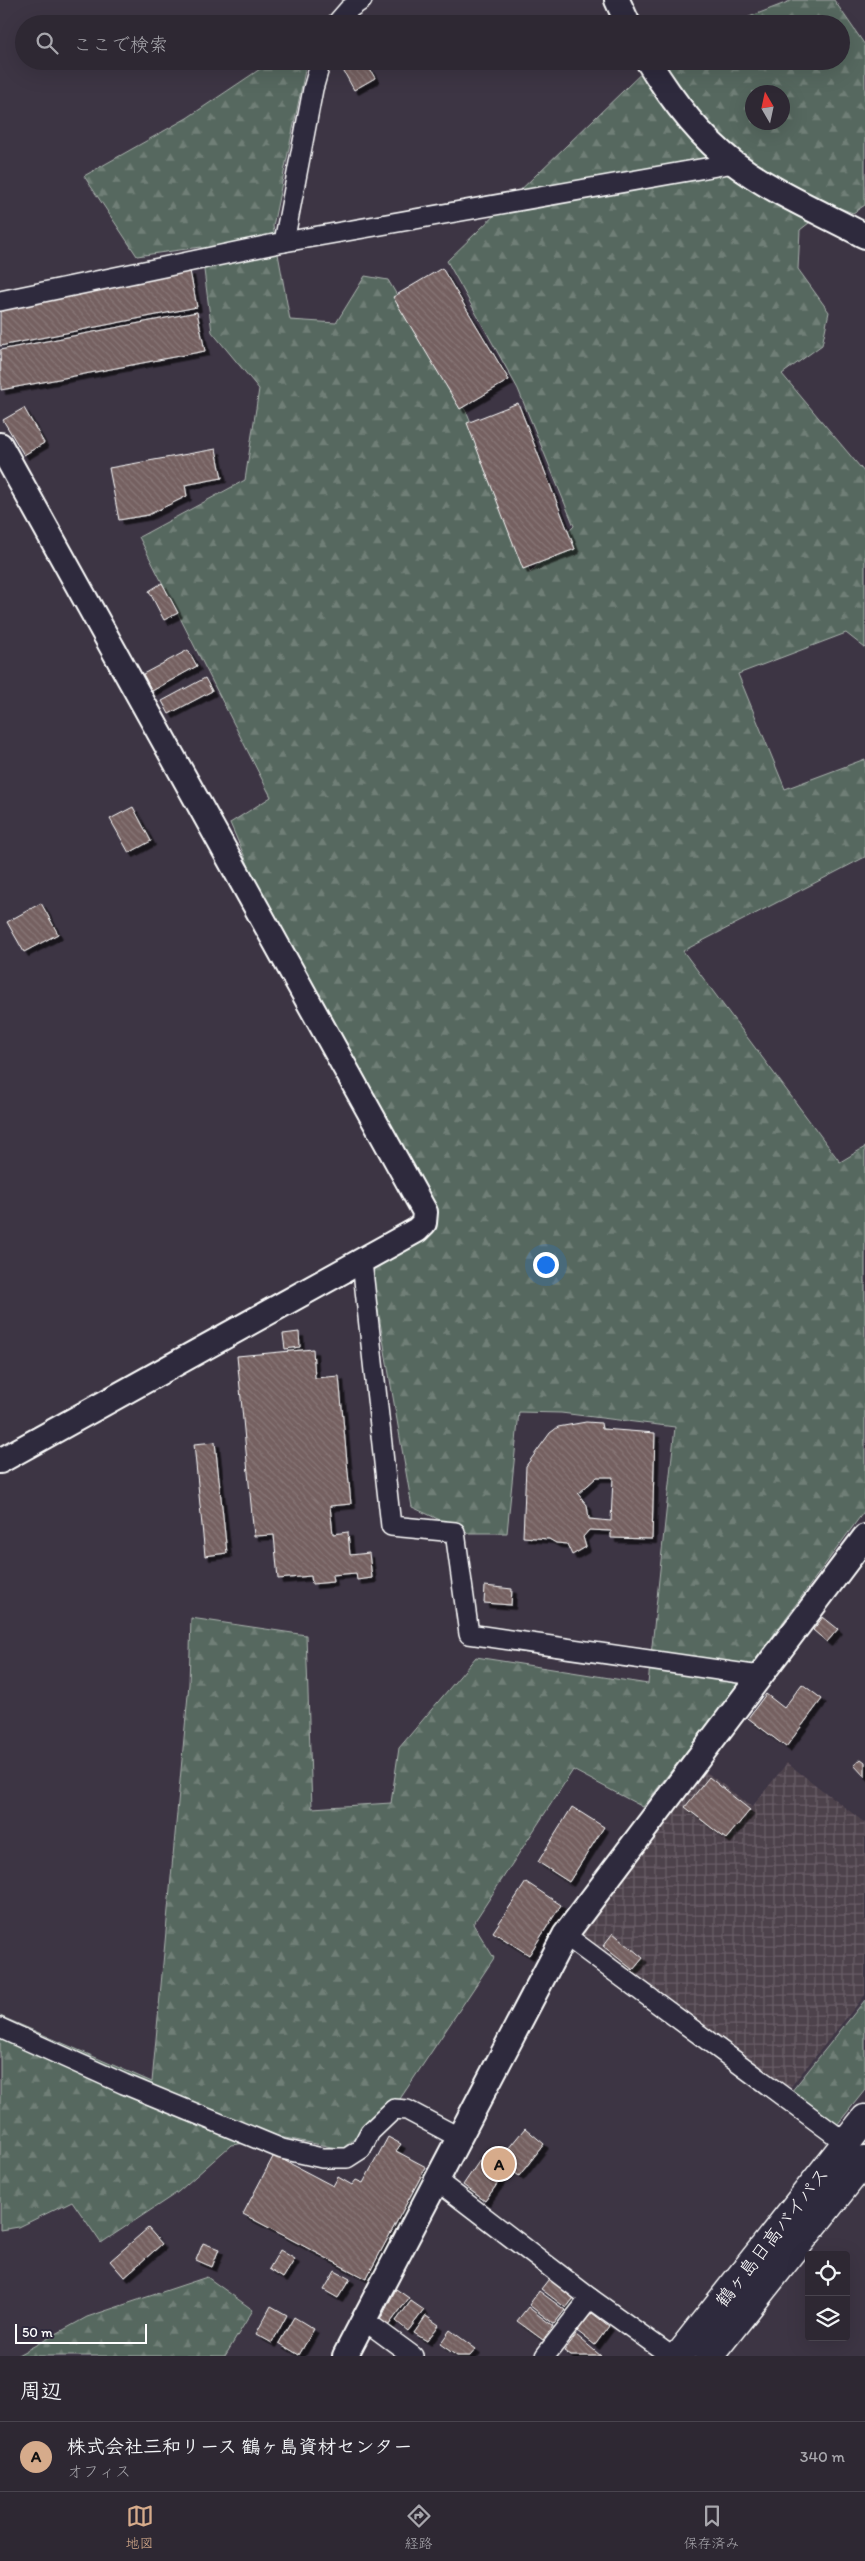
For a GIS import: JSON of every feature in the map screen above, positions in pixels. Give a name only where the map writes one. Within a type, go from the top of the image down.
[{"type":"highway","name":"鶴ヶ島日高バイパス","points":[[709,2356],[855,2152],[865,2119]]},
{"type":"highway","name":"鶴ヶ島日高バイパス","points":[[678,2356],[855,2152]]},
{"type":"street","points":[[344,15],[362,0]]},
{"type":"street","points":[[617,0],[624,15]]},
{"type":"street","points":[[284,242],[313,89],[318,70]]},
{"type":"street","points":[[654,70],[670,96],[689,120],[734,163],[768,184],[865,236]]},
{"type":"street","points":[[0,301],[284,242],[734,163]]},
{"type":"street","points":[[0,445],[425,1212],[424,1223],[417,1230],[0,1460]]},
{"type":"street","points":[[362,1262],[391,1526],[455,1532],[469,1634],[760,1676]]},
{"type":"street","points":[[345,2356],[565,1935],[865,1536]]},
{"type":"street","points":[[565,1935],[855,2152]]},
{"type":"street","points":[[0,2028],[124,2084],[282,2149],[322,2158],[348,2158],[361,2149],[370,2132],[394,2109],[407,2110],[458,2137]]},
{"type":"street","points":[[436,2180],[590,2298],[671,2356]]},
{"type":"street","points":[[545,2356],[590,2298]]},
{"type":"street","points":[[364,2320],[413,2356]]},
{"type":"shaded area","points":[[787,1763],[865,1823],[865,1995],[788,2090],[576,1936],[701,1768],[752,1807]]},
{"type":"green space","points":[[793,0],[834,0],[844,15],[754,15]]},
{"type":"green space","points":[[850,23],[865,45],[865,205],[853,213],[832,205],[800,230],[798,269],[829,312],[822,345],[782,374],[865,473],[865,648],[846,633],[738,674],[785,789],[865,759],[865,857],[683,951],[840,1162],[865,1147],[865,1510],[717,1712],[643,1807],[573,1770],[473,1924],[494,1958],[398,2102],[342,2149],[285,2138],[231,2145],[178,2192],[101,2243],[72,2201],[19,2227],[0,2230],[0,2016],[152,2082],[189,1684],[191,1618],[306,1635],[312,1808],[391,1803],[399,1748],[476,1657],[648,1684],[675,1427],[561,1413],[519,1412],[507,1533],[468,1533],[412,1507],[370,1264],[434,1224],[274,924],[230,823],[271,797],[139,537],[245,480],[259,389],[212,332],[201,247],[137,256],[84,176],[187,118],[259,70],[305,70],[273,226],[290,320],[336,323],[365,276],[388,280],[468,415],[530,573],[574,526],[518,389],[447,261],[645,70],[850,70]]},
{"type":"green space","points":[[865,2000],[865,2090],[837,2125],[791,2092]]},
{"type":"green space","points":[[207,2277],[253,2310],[225,2356],[16,2356],[87,2317]]},
{"type":"building","points":[[343,70],[370,70],[375,78],[354,90]]},
{"type":"building","points":[[442,268],[509,380],[460,409],[393,297]]},
{"type":"building","points":[[190,271],[197,307],[0,346],[0,308]]},
{"type":"building","points":[[197,312],[205,351],[1,390],[0,350]]},
{"type":"building","points":[[518,403],[575,549],[523,569],[467,423]]},
{"type":"building","points":[[24,408],[44,443],[24,455],[3,420]]},
{"type":"building","points":[[216,449],[222,478],[185,485],[187,496],[148,515],[119,520],[109,468]]},
{"type":"building","points":[[162,583],[178,613],[164,620],[149,591]]},
{"type":"building","points":[[188,650],[197,666],[152,691],[143,674]]},
{"type":"building","points":[[205,678],[212,691],[169,714],[162,701]]},
{"type":"building","points":[[133,807],[151,841],[129,853],[110,819]]},
{"type":"building","points":[[41,903],[58,934],[24,952],[7,922]]},
{"type":"building","points":[[299,1332],[300,1347],[285,1349],[283,1334]]},
{"type":"building","points":[[313,1349],[315,1378],[339,1376],[351,1504],[330,1506],[333,1534],[348,1532],[350,1555],[369,1553],[372,1578],[357,1580],[356,1573],[332,1575],[333,1582],[312,1584],[311,1576],[278,1579],[274,1535],[254,1536],[237,1356]]},
{"type":"building","points":[[586,1422],[601,1423],[602,1429],[655,1433],[652,1539],[611,1538],[611,1531],[589,1530],[583,1537],[586,1547],[572,1555],[567,1544],[556,1543],[549,1539],[523,1537],[526,1466],[550,1433],[558,1427]],"holes":[[[597,1477],[613,1477],[611,1521],[589,1519],[587,1505],[578,1494]]]},
{"type":"building","points":[[215,1442],[227,1553],[205,1556],[194,1444]]},
{"type":"building","points":[[485,1586],[512,1589],[511,1605],[484,1603]]},
{"type":"building","points":[[823,1617],[838,1629],[827,1642],[813,1630]]},
{"type":"building","points":[[802,1684],[822,1699],[786,1747],[748,1718],[766,1694],[784,1708]]},
{"type":"building","points":[[861,1759],[865,1762],[865,1777],[854,1765]]},
{"type":"building","points":[[709,1777],[750,1810],[726,1839],[685,1807]]},
{"type":"building","points":[[572,1807],[604,1827],[569,1882],[538,1862]]},
{"type":"building","points":[[526,1882],[561,1905],[529,1955],[493,1932]]},
{"type":"building","points":[[613,1933],[643,1958],[633,1970],[603,1946]]},
{"type":"building","points":[[525,2128],[544,2144],[519,2176],[499,2160]]},
{"type":"building","points":[[388,2137],[401,2144],[396,2151],[426,2167],[366,2279],[243,2214],[274,2155],[333,2186],[338,2177],[352,2185],[356,2180],[363,2183]]},
{"type":"building","points":[[480,2160],[503,2176],[485,2201],[463,2185]]},
{"type":"building","points":[[148,2228],[162,2244],[124,2277],[110,2261]]},
{"type":"building","points":[[203,2243],[219,2249],[212,2267],[196,2260]]},
{"type":"building","points":[[280,2250],[295,2259],[283,2278],[269,2269]]},
{"type":"building","points":[[335,2271],[350,2279],[338,2298],[324,2290]]},
{"type":"building","points":[[552,2275],[577,2294],[566,2308],[541,2289]]},
{"type":"building","points":[[396,2289],[409,2298],[388,2326],[380,2320]]},
{"type":"building","points":[[539,2291],[565,2310],[554,2324],[529,2305]]},
{"type":"building","points":[[411,2301],[424,2310],[408,2331],[396,2321]]},
{"type":"building","points":[[271,2306],[287,2315],[272,2343],[256,2334]]},
{"type":"building","points":[[528,2307],[553,2326],[543,2340],[517,2321]]},
{"type":"building","points":[[592,2313],[609,2326],[595,2345],[577,2331]]},
{"type":"building","points":[[426,2316],[439,2325],[427,2341],[414,2333]]},
{"type":"building","points":[[294,2317],[314,2329],[299,2355],[279,2343]]},
{"type":"building","points":[[450,2330],[476,2349],[470,2356],[457,2356],[440,2344]]},
{"type":"building","points":[[576,2335],[601,2356],[571,2356],[564,2351]]},
{"type":"place","name":"株式会社三和リース 鶴ヶ島資材センター","points":[[499,2164]]}]
